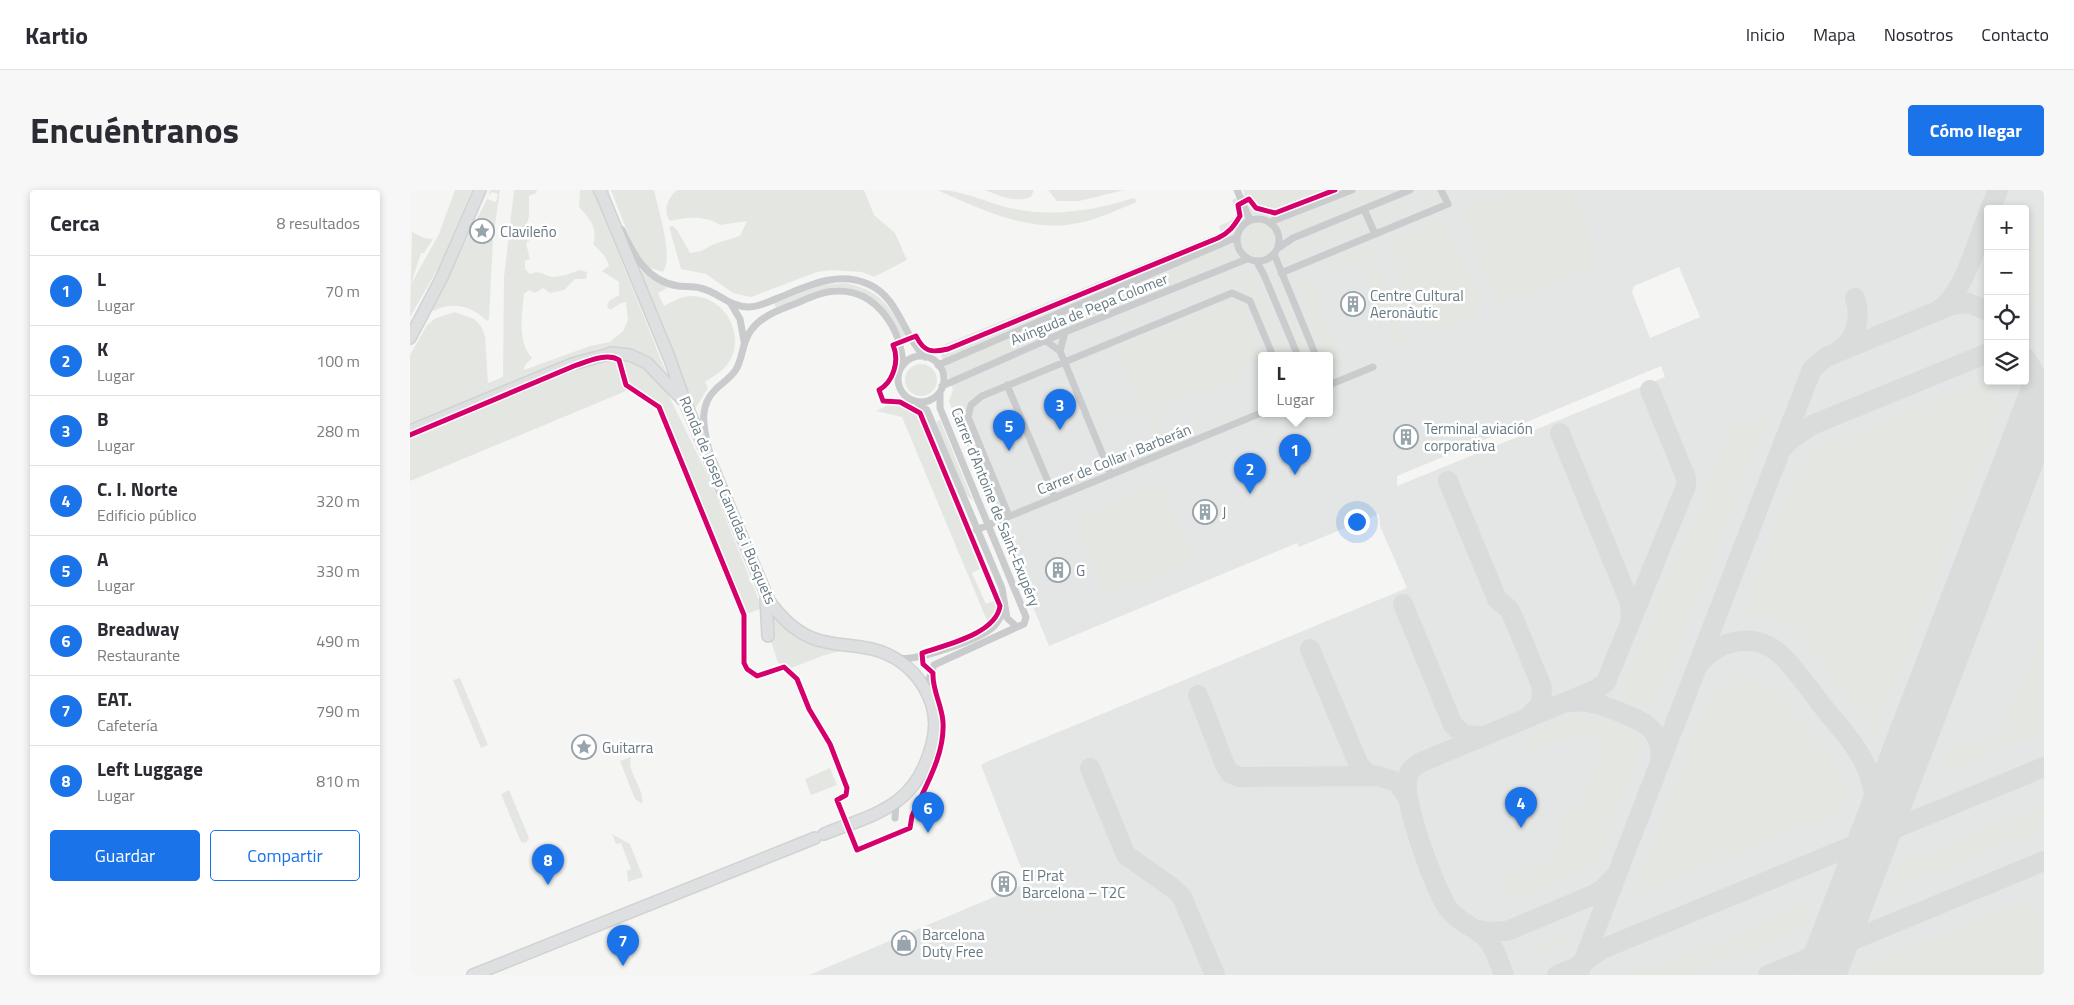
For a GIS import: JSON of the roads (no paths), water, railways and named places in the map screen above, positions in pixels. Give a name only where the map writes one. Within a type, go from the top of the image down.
[{"type":"main road","points":[[410,338],[470,218],[480,190]]},
{"type":"main road","name":"Ronda de Josep Canudas i Busquets","points":[[473,975],[882,812],[907,794],[930,753],[934,731],[931,700],[916,675],[894,657],[869,648],[824,642],[803,633],[783,618],[765,592],[685,402],[669,358],[600,191]]},
{"type":"main road","points":[[410,332],[424,312]]},
{"type":"main road","points":[[410,431],[572,364],[612,353],[630,355],[647,364],[685,402]]},
{"type":"main road","points":[[765,592],[768,636]]},
{"type":"street","points":[[1237,190],[1250,220]]},
{"type":"street","points":[[1270,222],[1352,190]]},
{"type":"street","points":[[1314,352],[1281,273],[1276,251],[1278,233],[1270,222],[1260,219],[1250,220],[1243,225],[1236,237],[1239,251],[1247,259],[1256,262],[1266,260],[1276,251],[1293,238],[1410,190]]},
{"type":"street","points":[[1281,273],[1448,204],[1442,190]]},
{"type":"street","points":[[600,191],[634,255],[650,274],[666,283],[699,287],[716,293],[730,304],[740,319],[744,341]]},
{"type":"street","points":[[1364,209],[1375,234]]},
{"type":"street","name":"Avinguda de Pepa Colomer","points":[[938,365],[1236,237]]},
{"type":"street","name":"Avinguda de Pepa Colomer","points":[[941,389],[1065,332],[1247,259]]},
{"type":"street","points":[[1256,262],[1264,275],[1296,352]]},
{"type":"street","points":[[712,466],[705,432],[704,409],[713,392],[735,370],[744,341],[752,329],[767,316],[820,294],[837,291],[857,295],[873,302],[884,312],[900,341],[903,365],[898,381],[899,388],[908,399],[915,402],[929,401],[941,389],[943,377],[938,365],[925,357],[915,347],[892,304],[876,288],[858,280],[831,279],[750,307],[730,304]]},
{"type":"street","points":[[1055,498],[1007,385],[1224,296],[1238,294],[1252,304],[1271,352]]},
{"type":"street","points":[[1060,351],[1065,332]]},
{"type":"street","points":[[1046,341],[1060,351],[1111,475]]},
{"type":"street","points":[[903,365],[917,357],[925,357]]},
{"type":"street","points":[[1333,383],[1373,367]]},
{"type":"street","name":"Carrer d'Antoine de Saint-Exupéry","points":[[1007,385],[974,401],[968,417],[1009,516]]},
{"type":"street","name":"Carrer d'Antoine de Saint-Exupéry","points":[[931,700],[929,679],[934,664],[1024,624],[1026,617],[940,408],[941,389]]},
{"type":"street","name":"Carrer d'Antoine de Saint-Exupéry","points":[[915,402],[927,410],[1002,588],[1007,618],[1017,627]]},
{"type":"street","name":"Carrer de Collar i Barberán","points":[[976,530],[1258,414]]},
{"type":"street","name":"Carrer d'Antoine de Saint-Exupéry","points":[[894,657],[909,660],[922,657],[966,640],[994,626],[1006,604]]},
{"type":"street","points":[[966,640],[969,648]]},
{"type":"street","points":[[895,818],[896,803]]},
{"type":"place","name":"Clavileño","points":[[482,231]]},
{"type":"place","name":"Centre Cultural Aeronàutic","points":[[1353,304]]},
{"type":"place","name":"B","points":[[1060,430]]},
{"type":"place","name":"Terminal aviación corporativa","points":[[1406,437]]},
{"type":"place","name":"A","points":[[1009,451]]},
{"type":"place","name":"L","points":[[1295,475]]},
{"type":"place","name":"K","points":[[1250,494]]},
{"type":"place","name":"J","points":[[1205,512]]},
{"type":"place","name":"G","points":[[1058,570]]},
{"type":"place","name":"Guitarra","points":[[584,747]]},
{"type":"place","name":"C. I. Norte","points":[[1521,828]]},
{"type":"place","name":"Breadway","points":[[928,833]]},
{"type":"place","name":"El Prat Barcelona – T2C","points":[[1004,884]]},
{"type":"place","name":"Left Luggage","points":[[548,885]]},
{"type":"place","name":"Barcelona Duty Free","points":[[904,943]]},
{"type":"place","name":"EAT.","points":[[623,966]]}]
